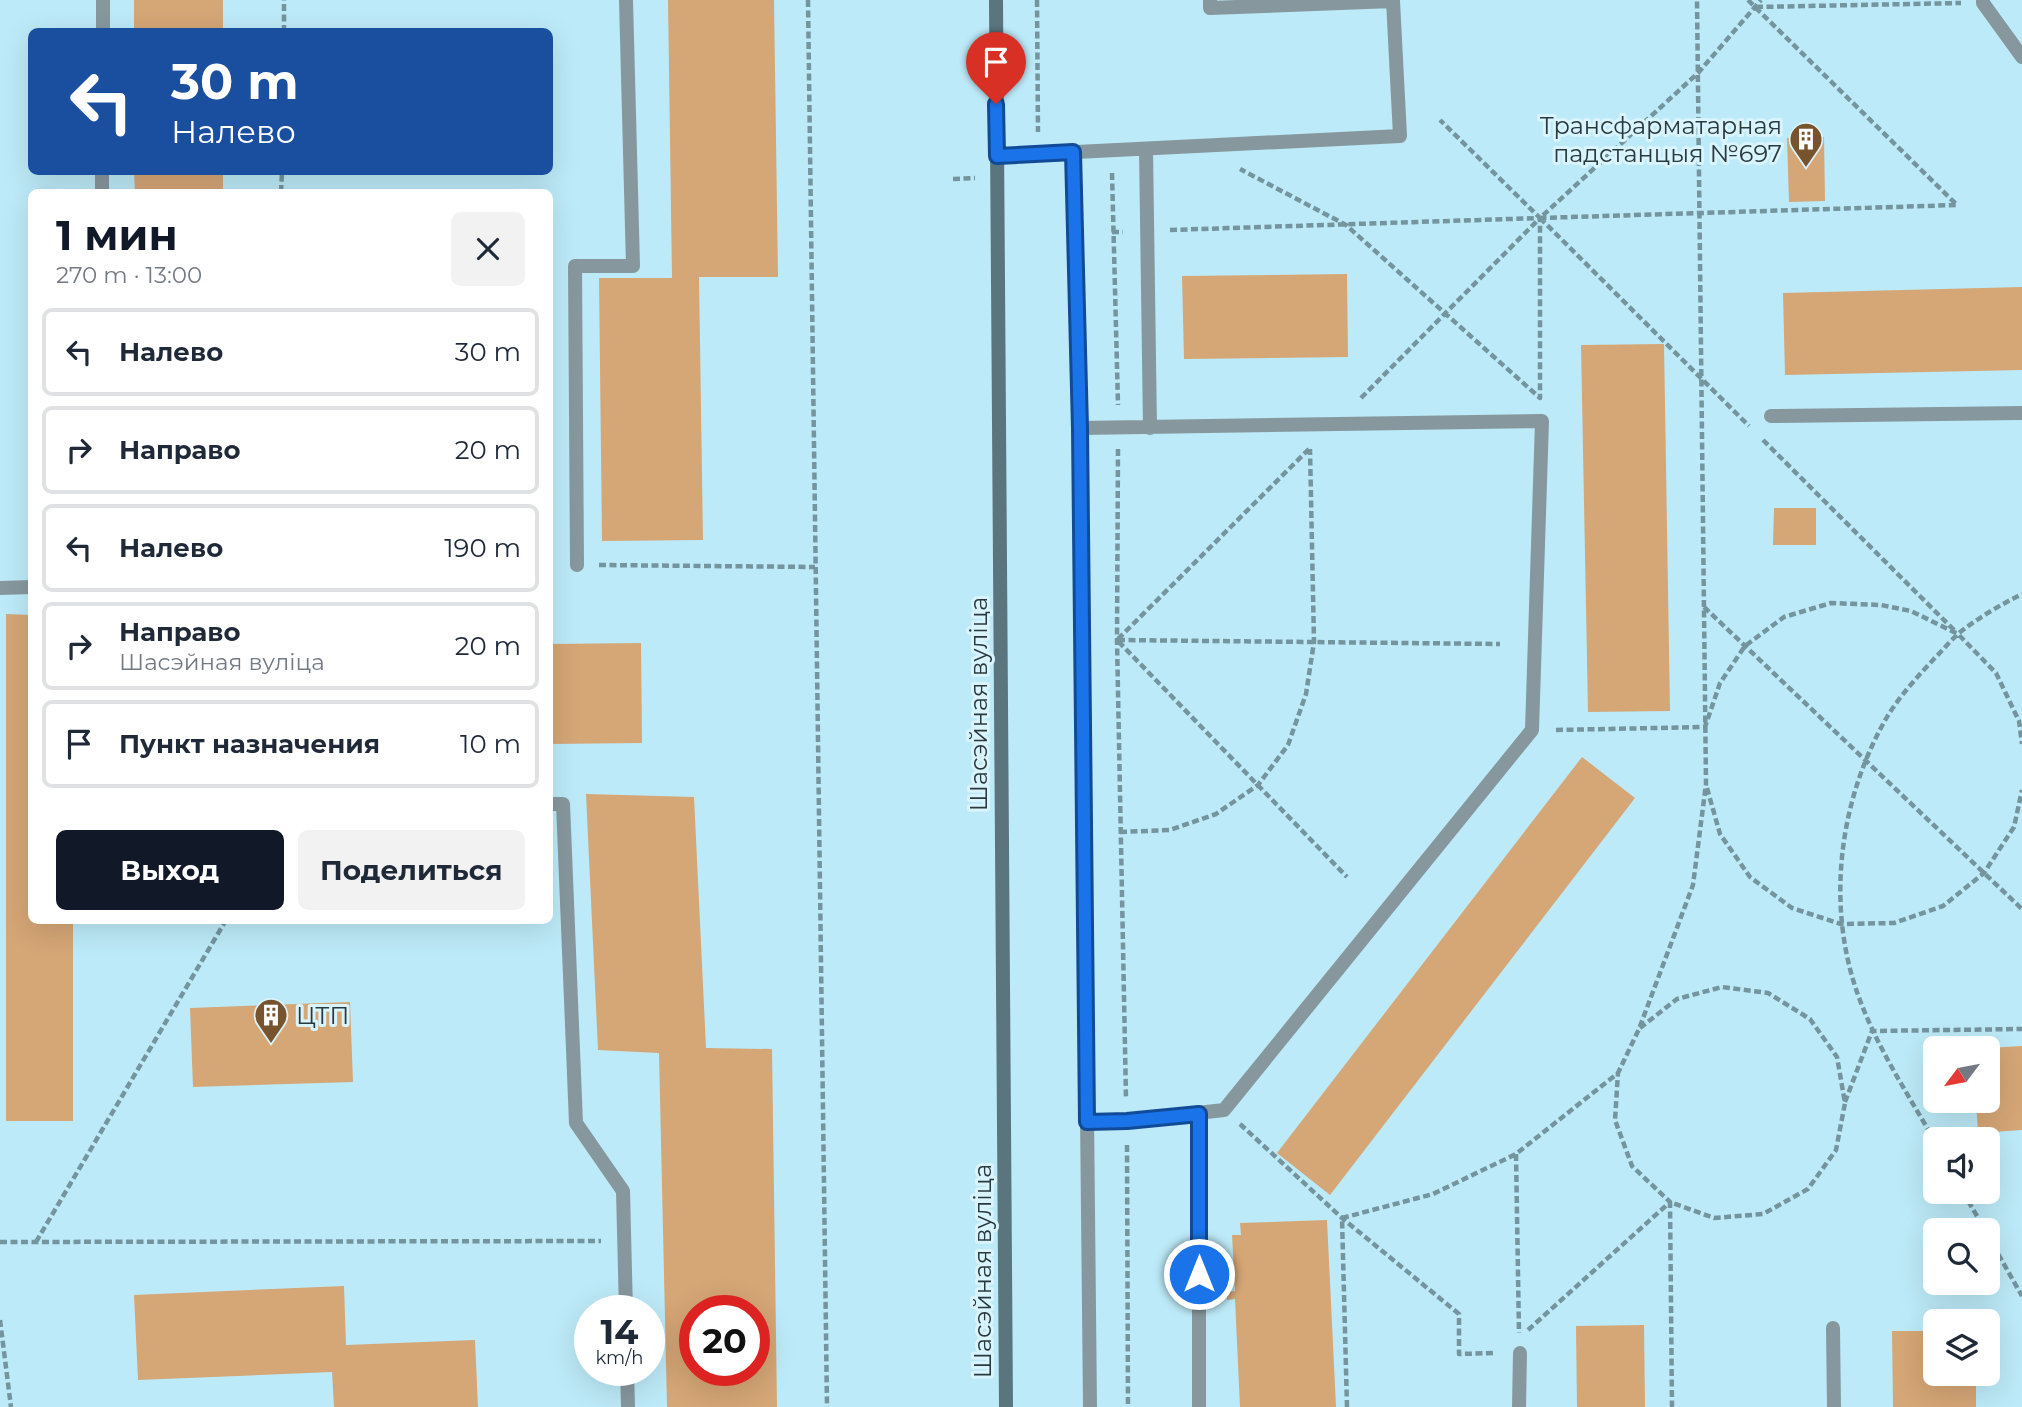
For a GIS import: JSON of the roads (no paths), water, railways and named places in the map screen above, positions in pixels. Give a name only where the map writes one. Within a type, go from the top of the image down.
[{"type":"main road","name":"Шасэйная вуліца","points":[[996,0],[1006,1407]]},
{"type":"lane","points":[[103,0],[103,28]]},
{"type":"lane","points":[[577,565],[575,266],[633,266],[626,0]]},
{"type":"lane","points":[[997,156],[1400,136],[1392,1],[1210,8],[1210,0]]},
{"type":"lane","points":[[1983,1],[2022,57]]},
{"type":"lane","points":[[1146,149],[1150,428]]},
{"type":"lane","points":[[1073,152],[1080,428],[1090,1407]]},
{"type":"lane","points":[[1771,416],[2022,413]]},
{"type":"lane","points":[[1080,428],[1542,421],[1532,730],[1224,1110],[1127,1121],[1087,1122]]},
{"type":"lane","points":[[0,588],[28,587]]},
{"type":"lane","points":[[553,804],[563,804],[576,1123],[623,1191],[626,1295]]},
{"type":"lane","points":[[1199,1114],[1199,1407]]},
{"type":"lane","points":[[1833,1328],[1835,1407]]},
{"type":"lane","points":[[1519,1407],[1520,1353]]},
{"type":"lane","points":[[627,1386],[628,1407]]},
{"type":"place","name":"Трансфарматарная падстанцыя №697","points":[[1806,169]]},
{"type":"place","name":"ЦТП","points":[[271,1045]]}]
